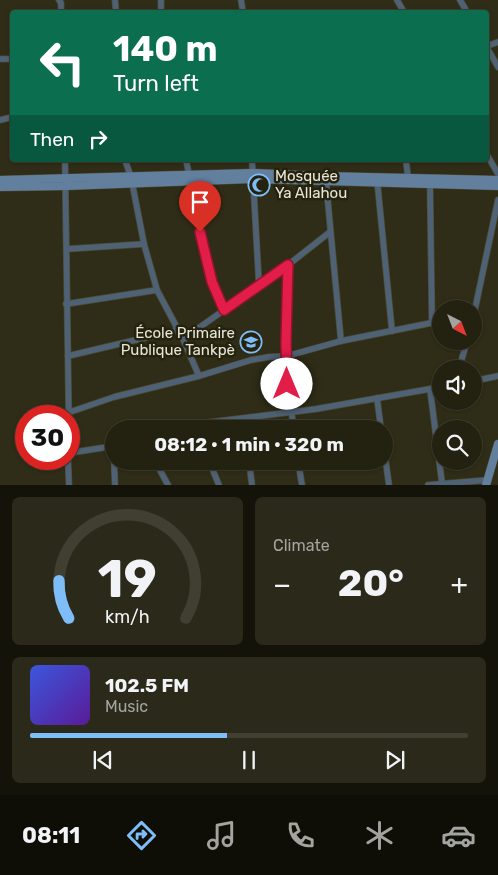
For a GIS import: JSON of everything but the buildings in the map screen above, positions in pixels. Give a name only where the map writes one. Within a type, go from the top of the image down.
[{"type":"main road","points":[[0,187],[66,182],[252,176],[498,186]]},
{"type":"main road","points":[[252,176],[326,182],[408,178],[498,180]]},
{"type":"main road","points":[[0,180],[66,182]]},
{"type":"main road","points":[[487,482],[498,444]]},
{"type":"street","points":[[489,51],[498,67]]},
{"type":"street","points":[[489,158],[498,174]]},
{"type":"street","points":[[66,162],[66,304],[70,405]]},
{"type":"street","points":[[126,162],[144,244],[157,290],[183,339],[199,376]]},
{"type":"street","points":[[186,162],[212,282],[224,310]]},
{"type":"street","points":[[252,162],[259,285]]},
{"type":"street","points":[[406,162],[408,178]]},
{"type":"street","points":[[377,180],[392,331]]},
{"type":"street","points":[[326,182],[341,341]]},
{"type":"street","points":[[80,409],[114,397],[199,376],[251,360],[287,356],[341,341],[432,323],[430,184]]},
{"type":"street","points":[[477,300],[498,200]]},
{"type":"street","points":[[183,339],[288,265],[330,232]]},
{"type":"street","points":[[67,249],[144,244]]},
{"type":"street","points":[[288,265],[287,384],[292,420]]},
{"type":"street","points":[[66,304],[157,290]]},
{"type":"street","points":[[68,356],[178,330]]},
{"type":"street","points":[[482,379],[498,376]]},
{"type":"street","points":[[235,420],[430,389],[442,483]]},
{"type":"street","points":[[376,398],[380,420]]},
{"type":"street","points":[[80,452],[105,448]]},
{"type":"street","points":[[68,470],[69,485]]},
{"type":"street","points":[[114,470],[115,485]]},
{"type":"street","points":[[160,470],[168,485]]},
{"type":"street","points":[[212,470],[219,485]]},
{"type":"street","points":[[250,470],[252,485]]},
{"type":"street","points":[[300,470],[302,485]]},
{"type":"street","points":[[387,470],[389,485]]},
{"type":"street","points":[[428,485],[487,482]]},
{"type":"place","name":"Mosquée Ya Allahou","points":[[259,185]]},
{"type":"place","name":"École Primaire Publique Tankpè","points":[[251,342]]},
{"type":"route","points":[[200,232],[212,282],[224,310],[288,265],[287,384]]}]
